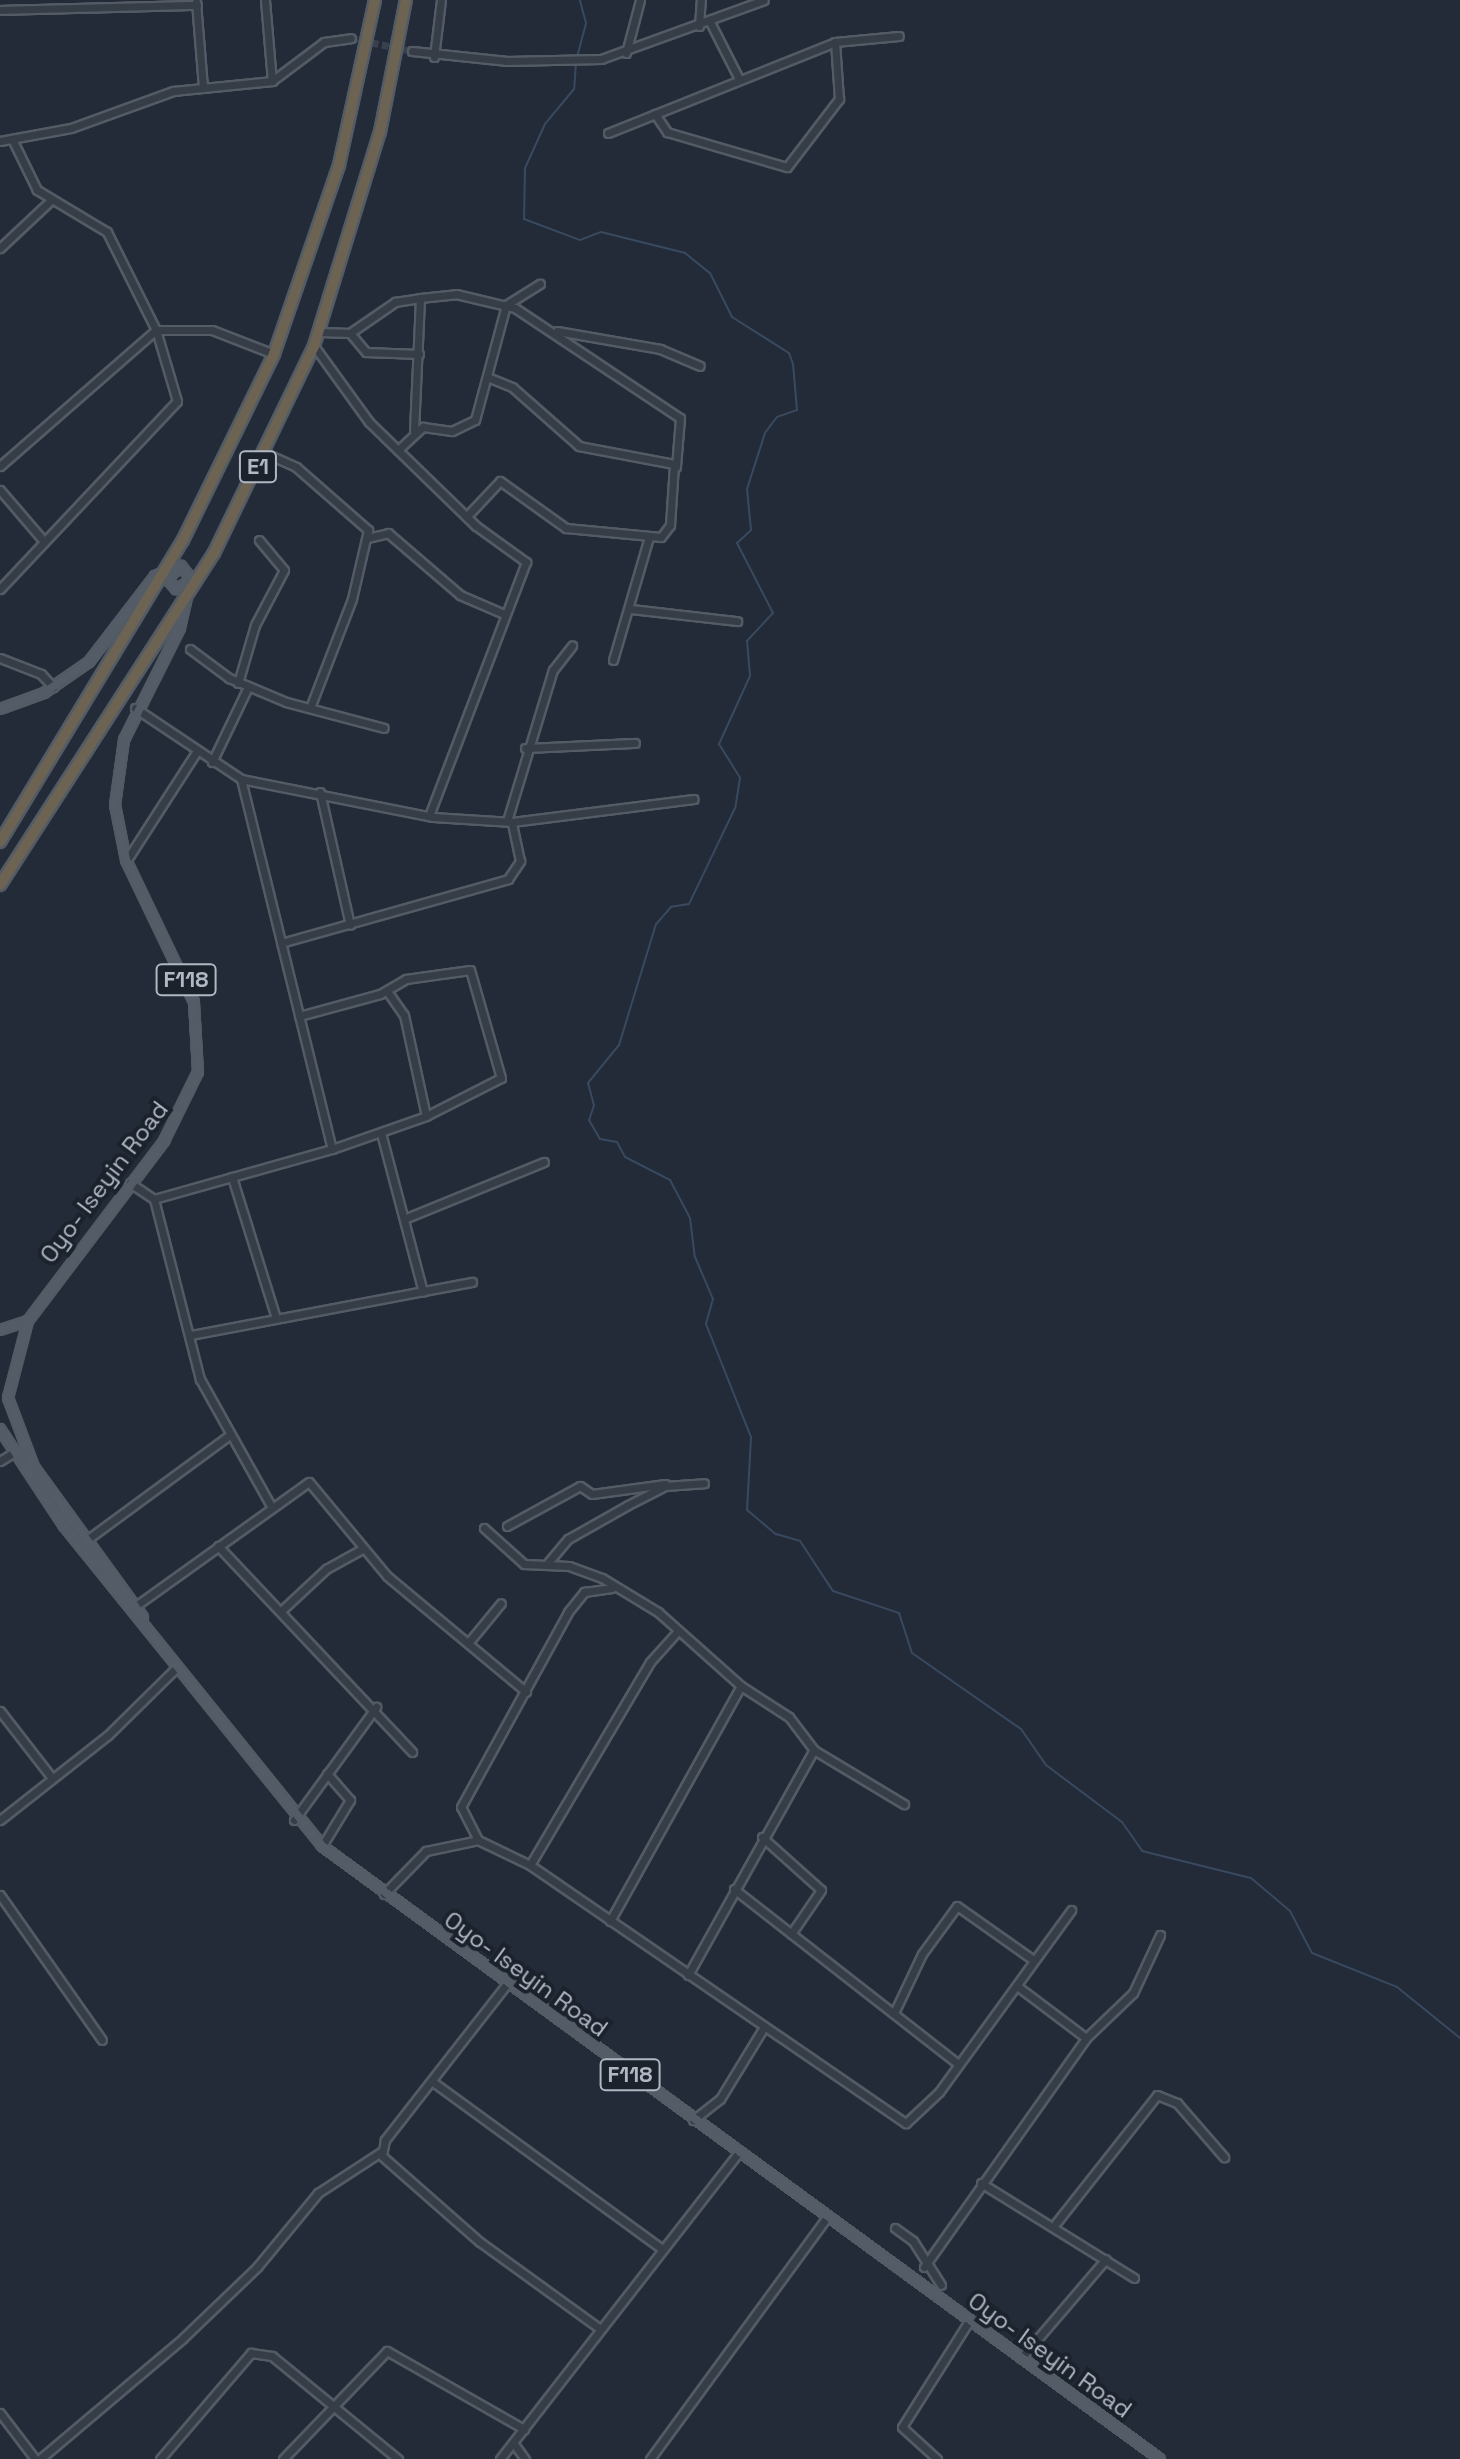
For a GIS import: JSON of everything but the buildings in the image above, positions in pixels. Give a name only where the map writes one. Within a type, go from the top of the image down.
[{"type":"highway","name":"E1","points":[[0,842],[169,575],[274,354],[339,165],[375,0]]},
{"type":"highway","name":"E1","points":[[0,885],[188,587],[265,453],[320,332],[380,132],[406,0]]},
{"type":"main road","points":[[0,709],[53,687],[89,662],[147,585],[169,575]]},
{"type":"main road","points":[[147,585],[169,575]]},
{"type":"main road","points":[[169,575],[188,587]]},
{"type":"main road","points":[[169,575],[188,587]]},
{"type":"main road","points":[[186,614],[188,587]]},
{"type":"main road","name":"Oyo- Iseyin Road","points":[[154,1635],[137,1605],[34,1467],[8,1414],[9,1379],[28,1321],[178,1119],[201,1048],[191,992],[140,893],[118,829],[117,766],[135,708],[186,614],[188,587]]},
{"type":"main road","points":[[0,1330],[28,1321]]},
{"type":"main road","name":"Oyo- Iseyin Road","points":[[0,1429],[13,1453],[294,1820],[322,1846],[506,1985],[1160,2459]]},
{"type":"street","points":[[0,0],[1,10],[74,11],[196,2],[203,88]]},
{"type":"street","points":[[73,0],[74,11]]},
{"type":"street","points":[[265,0],[272,81]]},
{"type":"street","points":[[434,57],[441,0]]},
{"type":"street","points":[[626,53],[640,0]]},
{"type":"street","points":[[699,26],[701,0]]},
{"type":"street","points":[[412,51],[434,57],[583,61],[626,53],[764,0]]},
{"type":"street","points":[[710,22],[739,79]]},
{"type":"street","points":[[608,133],[835,42],[899,36]]},
{"type":"street","points":[[0,141],[203,88],[272,81],[324,42],[351,38]]},
{"type":"street","points":[[655,114],[667,132],[787,167],[839,99],[835,42]]},
{"type":"street","points":[[0,589],[42,539],[176,407],[156,330],[107,232],[50,201],[37,190],[12,139]]},
{"type":"street","points":[[0,248],[50,201]]},
{"type":"street","points":[[414,431],[465,429],[482,409],[506,305],[540,284]]},
{"type":"street","points":[[320,332],[350,333],[395,302],[420,298],[456,294],[506,305],[554,331],[603,373],[680,418],[670,525],[661,537],[566,528],[500,481],[467,516]]},
{"type":"street","points":[[398,450],[414,431],[420,298]]},
{"type":"street","points":[[0,466],[156,330],[212,330],[274,354]]},
{"type":"street","points":[[554,331],[660,349],[700,366]]},
{"type":"street","points":[[350,333],[366,352],[419,354]]},
{"type":"street","points":[[314,346],[398,450],[467,516],[526,562],[429,816]]},
{"type":"street","points":[[490,378],[512,387],[579,446],[676,467]]},
{"type":"street","points":[[265,453],[296,467],[368,530],[352,599],[310,708]]},
{"type":"street","points":[[0,490],[42,539]]},
{"type":"street","points":[[367,538],[388,533],[444,574],[460,595],[504,614]]},
{"type":"street","points":[[613,660],[631,609],[649,537]]},
{"type":"street","points":[[238,683],[255,625],[284,570],[259,540]]},
{"type":"street","points":[[631,609],[737,621]]},
{"type":"street","points":[[281,943],[508,879],[520,861],[509,822],[525,748],[553,670],[572,646]]},
{"type":"street","points":[[190,649],[238,683],[310,708],[384,728]]},
{"type":"street","points":[[0,658],[53,687]]},
{"type":"street","points":[[212,762],[248,687]]},
{"type":"street","points":[[135,708],[195,754],[241,779],[320,792],[429,816],[509,822],[694,799]]},
{"type":"street","points":[[525,748],[577,751],[635,743]]},
{"type":"street","points":[[128,858],[195,754]]},
{"type":"street","points":[[241,779],[332,1149]]},
{"type":"street","points":[[320,792],[350,925]]},
{"type":"street","points":[[154,1199],[381,1133],[426,1116],[501,1078],[478,990],[465,969],[406,979],[387,991],[299,1016]]},
{"type":"street","points":[[387,991],[404,1015],[426,1116]]},
{"type":"street","points":[[381,1133],[423,1292]]},
{"type":"street","points":[[404,1219],[544,1162]]},
{"type":"street","points":[[232,1177],[275,1315]]},
{"type":"street","points":[[130,1183],[154,1199],[200,1379],[270,1504]]},
{"type":"street","points":[[191,1335],[275,1315],[472,1282]]},
{"type":"street","points":[[88,1539],[228,1436]]},
{"type":"street","points":[[0,1461],[13,1453]]},
{"type":"street","points":[[137,1605],[270,1504],[309,1482],[360,1550],[526,1692]]},
{"type":"street","points":[[507,1526],[580,1486],[592,1494],[704,1483]]},
{"type":"street","points":[[546,1565],[584,1528],[675,1484]]},
{"type":"street","points":[[484,1528],[524,1564],[569,1566],[658,1612],[676,1633],[741,1686],[789,1717],[814,1750],[904,1804]]},
{"type":"street","points":[[218,1546],[376,1707],[412,1752]]},
{"type":"street","points":[[281,1611],[326,1569],[360,1550]]},
{"type":"street","points":[[612,1588],[584,1592],[576,1602],[461,1807],[478,1840],[530,1865],[906,2123],[923,2112],[1017,1986],[1032,1959],[1071,1910]]},
{"type":"street","points":[[469,1642],[501,1603]]},
{"type":"street","points":[[530,1865],[650,1662],[676,1633]]},
{"type":"street","points":[[0,1820],[177,1667]]},
{"type":"street","points":[[610,1921],[741,1686]]},
{"type":"street","points":[[294,1820],[376,1707]]},
{"type":"street","points":[[0,1711],[52,1778]]},
{"type":"street","points":[[688,1975],[762,1837],[814,1750]]},
{"type":"street","points":[[322,1846],[350,1800],[327,1774]]},
{"type":"street","points":[[762,1837],[821,1890],[791,1934]]},
{"type":"street","points":[[384,1894],[426,1851],[478,1840]]},
{"type":"street","points":[[734,1889],[958,2064]]},
{"type":"street","points":[[0,1895],[102,2040]]},
{"type":"street","points":[[894,2013],[922,1954],[957,1906],[1032,1959]]},
{"type":"street","points":[[924,2267],[1086,2038],[1133,1993],[1160,1935]]},
{"type":"street","points":[[0,2413],[37,2459],[183,2338],[287,2235],[318,2193],[381,2152],[506,1985]]},
{"type":"street","points":[[1017,1986],[1086,2038]]},
{"type":"street","points":[[693,2120],[720,2099],[764,2027]]},
{"type":"street","points":[[433,2082],[661,2248]]},
{"type":"street","points":[[1056,2223],[1157,2095],[1177,2103],[1224,2157]]},
{"type":"street","points":[[381,2152],[469,2233],[600,2329]]},
{"type":"street","points":[[500,2459],[661,2248],[738,2153]]},
{"type":"street","points":[[981,2183],[1056,2223],[1134,2278]]},
{"type":"street","points":[[650,2459],[827,2217]]},
{"type":"street","points":[[895,2228],[913,2241],[924,2267],[941,2285]]},
{"type":"street","points":[[1021,2358],[1106,2259]]},
{"type":"street","points":[[937,2459],[902,2427],[969,2321]]},
{"type":"street","points":[[283,2459],[387,2351],[524,2429]]},
{"type":"street","points":[[160,2459],[251,2353],[272,2356],[398,2459]]},
{"type":"street","points":[[514,2444],[525,2459]]},
{"type":"waterway","points":[[577,57],[586,23],[580,0]]},
{"type":"waterway","points":[[576,63],[574,89],[545,124],[525,168],[524,219],[580,240],[601,232],[685,253],[710,273],[732,317],[789,353],[793,364],[797,410],[777,417],[765,433],[747,489],[751,530],[737,543],[773,613],[747,641],[750,676],[719,744],[740,778],[735,808],[689,904],[671,907],[656,924],[619,1045],[588,1083],[594,1105],[589,1120],[600,1139],[617,1142],[625,1157],[670,1180],[690,1218],[695,1257],[713,1299],[706,1324],[751,1437],[747,1510],[776,1534],[800,1541],[833,1591],[899,1613],[912,1653],[1021,1729],[1046,1765],[1122,1822],[1142,1851],[1251,1878],[1290,1911],[1312,1953],[1397,1987],[1460,2038]]},
{"type":"tunnel","points":[[351,38],[412,51]]}]
